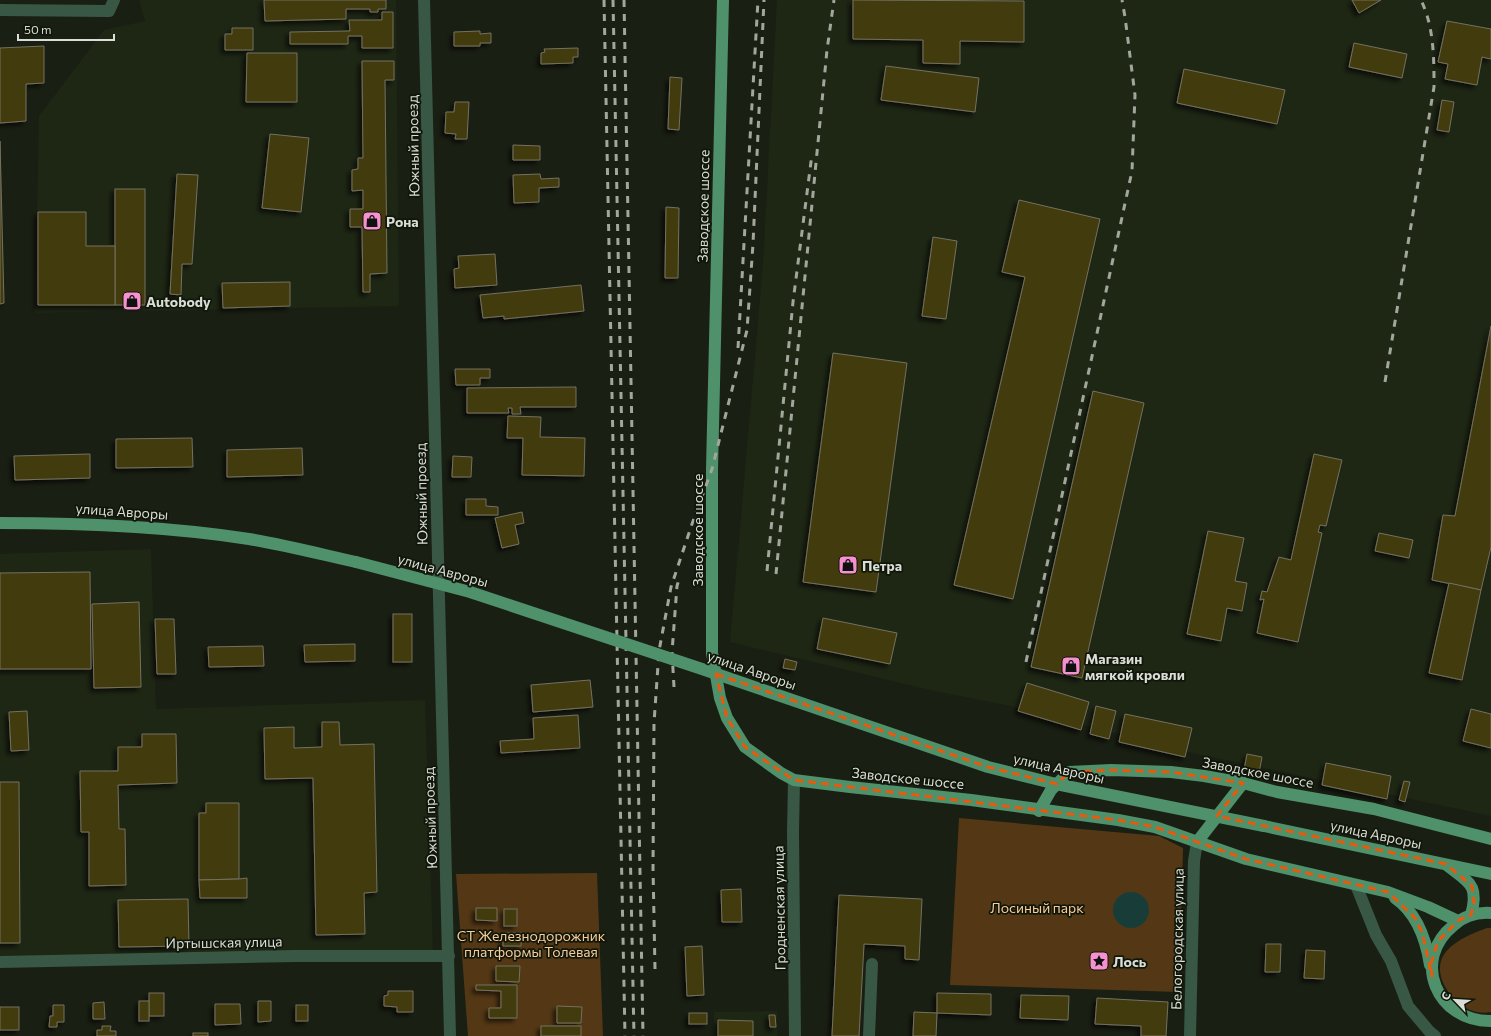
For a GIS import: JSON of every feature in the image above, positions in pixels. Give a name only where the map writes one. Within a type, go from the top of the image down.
[{"type":"main road","name":"Заводское шоссе","points":[[723,0],[712,469],[712,653],[720,698],[727,718],[745,747],[781,773],[794,780],[850,788],[971,800],[1118,820],[1148,826],[1176,834],[1246,859],[1388,892],[1428,907],[1458,921]]},
{"type":"main road","name":"улица Авроры","points":[[0,523],[69,523],[162,528],[250,540],[356,562],[470,592],[702,669],[988,767],[1056,784],[1491,874]]},
{"type":"main road","name":"Заводское шоссе","points":[[1039,810],[1051,790],[1069,772],[1111,770],[1171,772],[1243,783],[1277,792],[1374,809],[1490,839]]},
{"type":"main road","points":[[1197,842],[1243,783]]},
{"type":"main road","points":[[1446,864],[1472,886],[1474,903],[1471,915]]},
{"type":"main road","points":[[1472,870],[1491,865]]},
{"type":"main road","name":"Заводское шоссе","points":[[1388,892],[1403,904],[1415,918],[1422,932],[1429,956],[1432,976]]},
{"type":"main road","points":[[1491,913],[1471,915],[1458,921],[1446,931],[1438,941],[1431,964],[1432,976],[1436,990],[1451,1008],[1475,1019],[1491,1021]]},
{"type":"street","name":"Южный проезд","points":[[424,0],[450,1036]]},
{"type":"street","points":[[0,10],[112,5]]},
{"type":"street","name":"Гродненская улица","points":[[794,780],[793,832],[795,1036]]},
{"type":"street","name":"Белогородская улица","points":[[1190,1036],[1194,860],[1197,842]]},
{"type":"street","points":[[1356,884],[1376,935],[1391,961],[1408,1006],[1435,1036]]},
{"type":"street","name":"Иртышская улица","points":[[0,962],[296,956],[449,956]]},
{"type":"street","points":[[869,1036],[872,964]]},
{"type":"highlighted area","points":[[716,674],[988,767],[1057,784],[1069,772],[1111,770],[1171,772],[1243,783],[1217,816],[1446,864],[1472,886],[1474,903],[1471,915],[1459,920],[1438,941],[1431,964],[1432,976],[1422,932],[1415,918],[1388,892],[1246,859],[1155,827],[1118,820],[794,780],[745,747],[727,718]]},
{"type":"shaded area","points":[[139,0],[396,0],[399,306],[35,313],[39,116],[104,30],[145,21]]},
{"type":"shaded area","points":[[777,0],[1491,0],[1491,816],[1183,751],[1010,706],[930,690],[730,642],[763,264]]},
{"type":"shaded area","points":[[151,549],[156,709],[425,700],[433,951],[0,967],[0,554]]},
{"type":"shaded area","points":[[777,1011],[777,1036],[714,1036],[714,1012]]},
{"type":"green space","name":"Лосиный парк","points":[[959,818],[1159,836],[1183,848],[1179,992],[950,985]]},
{"type":"green space","name":"СТ Железнодорожник платформы Толевая","points":[[597,873],[603,1036],[468,1036],[456,874]]},
{"type":"green space","points":[[1487,928],[1491,928],[1491,1012],[1484,1013],[1466,1008],[1453,998],[1444,984],[1440,969],[1441,961],[1448,949],[1467,936]]},
{"type":"water","points":[[1135,892],[1144,897],[1148,903],[1148,917],[1144,923],[1135,928],[1127,928],[1118,923],[1114,917],[1113,906],[1118,897],[1124,893]]},
{"type":"building","points":[[264,0],[386,0],[386,9],[378,9],[378,12],[370,12],[370,9],[346,9],[346,19],[265,21]]},
{"type":"building","points":[[853,0],[1024,1],[1024,42],[960,41],[960,64],[923,63],[923,40],[853,39]]},
{"type":"building","points":[[1352,0],[1381,0],[1359,13]]},
{"type":"building","points":[[382,12],[393,12],[393,48],[362,48],[362,36],[348,36],[348,44],[290,44],[290,32],[350,31],[349,20],[382,20]]},
{"type":"building","points":[[1447,21],[1491,29],[1491,59],[1482,57],[1477,85],[1445,79],[1448,64],[1438,62]]},
{"type":"building","points":[[232,28],[253,28],[253,50],[225,50],[225,34],[232,34]]},
{"type":"building","points":[[480,31],[480,34],[491,33],[491,43],[480,43],[480,46],[454,46],[454,32]]},
{"type":"building","points":[[1354,43],[1407,54],[1402,78],[1349,67]]},
{"type":"building","points":[[44,46],[44,83],[26,84],[26,121],[0,123],[0,48]]},
{"type":"building","points":[[578,48],[578,57],[573,57],[573,63],[541,64],[541,53],[545,52],[544,49]]},
{"type":"building","points":[[247,53],[297,53],[297,102],[246,102]]},
{"type":"building","points":[[362,61],[394,61],[394,80],[385,80],[387,273],[370,274],[370,292],[363,292],[362,227],[350,227],[350,209],[363,209],[363,190],[352,191],[352,170],[358,169],[358,158],[363,158]]},
{"type":"building","points":[[886,66],[979,78],[975,112],[881,100]]},
{"type":"building","points":[[1184,69],[1285,90],[1277,124],[1177,103]]},
{"type":"building","points":[[670,77],[682,78],[679,130],[668,129]]},
{"type":"building","points":[[1442,100],[1454,102],[1449,132],[1437,130]]},
{"type":"building","points":[[455,102],[469,102],[467,139],[455,139],[456,134],[445,133],[446,112],[454,112]]},
{"type":"building","points":[[270,134],[309,138],[301,212],[262,208]]},
{"type":"building","points":[[0,141],[4,303],[0,304]]},
{"type":"building","points":[[513,145],[540,146],[540,160],[513,160]]},
{"type":"building","points":[[177,174],[198,175],[192,264],[182,264],[181,295],[170,294]]},
{"type":"building","points":[[540,174],[541,179],[559,178],[559,187],[539,188],[539,202],[514,203],[513,175]]},
{"type":"building","points":[[115,189],[145,189],[145,305],[115,305]]},
{"type":"building","points":[[1019,200],[1100,219],[1013,599],[954,585],[1025,277],[1002,272]]},
{"type":"building","points":[[666,207],[679,208],[678,278],[665,278]]},
{"type":"building","points":[[38,212],[86,212],[86,246],[115,246],[115,305],[38,305]]},
{"type":"building","points":[[933,237],[957,241],[946,319],[922,316]]},
{"type":"building","points":[[495,254],[497,285],[455,288],[454,269],[459,268],[458,256]]},
{"type":"building","points":[[290,282],[290,306],[223,308],[222,283]]},
{"type":"building","points":[[581,285],[584,311],[504,319],[504,316],[483,318],[480,295]]},
{"type":"building","points":[[1491,326],[1491,547],[1481,590],[1432,580],[1443,515],[1455,516]]},
{"type":"building","points":[[833,353],[907,363],[876,592],[803,582]]},
{"type":"building","points":[[455,369],[490,369],[490,378],[480,378],[480,385],[456,385]]},
{"type":"building","points":[[576,387],[576,407],[520,407],[521,414],[512,414],[512,408],[508,408],[509,413],[467,413],[467,388]]},
{"type":"building","points":[[1093,391],[1144,403],[1082,678],[1031,667]]},
{"type":"building","points":[[508,416],[541,417],[540,437],[585,438],[584,476],[522,475],[523,438],[507,438]]},
{"type":"building","points":[[192,438],[193,467],[116,468],[116,439]]},
{"type":"building","points":[[302,448],[303,475],[227,477],[227,450]]},
{"type":"building","points":[[90,454],[90,478],[15,480],[14,456]]},
{"type":"building","points":[[1314,454],[1342,460],[1326,526],[1320,525],[1318,532],[1322,533],[1298,642],[1257,633],[1264,599],[1260,600],[1262,591],[1267,592],[1279,557],[1291,560]]},
{"type":"building","points":[[453,456],[472,457],[471,477],[452,477]]},
{"type":"building","points":[[466,499],[486,499],[486,506],[498,507],[498,515],[466,515]]},
{"type":"building","points":[[522,512],[524,523],[515,525],[519,544],[502,548],[495,518]]},
{"type":"building","points":[[1208,531],[1244,538],[1235,581],[1247,583],[1242,611],[1227,608],[1221,641],[1187,634]]},
{"type":"building","points":[[1379,533],[1413,540],[1409,558],[1375,551]]},
{"type":"building","points":[[90,572],[91,669],[0,669],[0,573]]},
{"type":"building","points":[[1449,583],[1481,590],[1462,680],[1429,673]]},
{"type":"building","points":[[139,602],[141,687],[94,688],[92,604]]},
{"type":"building","points":[[393,614],[412,614],[412,662],[393,662]]},
{"type":"building","points":[[823,618],[897,633],[890,664],[817,649]]},
{"type":"building","points":[[155,619],[174,619],[176,674],[157,674]]},
{"type":"building","points":[[355,644],[355,661],[305,662],[304,645]]},
{"type":"building","points":[[263,646],[264,666],[209,667],[208,647]]},
{"type":"building","points":[[785,659],[797,662],[795,670],[783,668]]},
{"type":"building","points":[[590,680],[593,707],[533,712],[531,685]]},
{"type":"building","points":[[1027,683],[1089,702],[1081,730],[1018,711]]},
{"type":"building","points":[[1096,706],[1116,711],[1109,739],[1090,734]]},
{"type":"building","points":[[1471,709],[1491,714],[1491,748],[1463,741]]},
{"type":"building","points":[[27,711],[29,750],[11,751],[9,712]]},
{"type":"building","points":[[1125,714],[1192,728],[1185,757],[1119,742]]},
{"type":"building","points":[[578,715],[580,748],[501,753],[500,741],[534,739],[533,718]]},
{"type":"building","points":[[322,722],[339,722],[340,745],[374,744],[377,892],[364,893],[365,934],[316,935],[313,778],[265,779],[264,728],[294,727],[294,748],[322,747]]},
{"type":"building","points":[[142,734],[176,734],[177,783],[118,785],[119,829],[125,829],[126,885],[89,886],[89,832],[81,832],[80,771],[118,771],[118,747],[142,747]]},
{"type":"building","points":[[1247,754],[1262,757],[1259,773],[1244,770]]},
{"type":"building","points":[[1326,763],[1391,776],[1387,799],[1322,785]]},
{"type":"building","points":[[1404,781],[1410,782],[1405,802],[1399,800]]},
{"type":"building","points":[[0,782],[19,782],[20,943],[0,943]]},
{"type":"building","points":[[206,803],[239,803],[239,879],[199,880],[199,813],[206,813]]},
{"type":"building","points":[[247,878],[247,898],[200,898],[199,880]]},
{"type":"building","points":[[741,889],[742,922],[722,922],[721,890]]},
{"type":"building","points":[[839,895],[922,899],[919,960],[905,959],[905,946],[864,944],[859,1036],[832,1036]]},
{"type":"building","points":[[188,899],[189,946],[119,947],[118,900]]},
{"type":"building","points":[[476,908],[497,908],[497,921],[476,920]]},
{"type":"building","points":[[504,909],[517,909],[517,926],[504,926]]},
{"type":"building","points":[[503,933],[522,933],[521,946],[503,946]]},
{"type":"building","points":[[1266,944],[1281,944],[1280,972],[1265,972]]},
{"type":"building","points":[[702,946],[704,995],[687,996],[685,947]]},
{"type":"building","points":[[1306,950],[1325,951],[1324,979],[1304,978]]},
{"type":"building","points":[[496,966],[520,966],[519,982],[496,981]]},
{"type":"building","points":[[476,985],[517,985],[517,1018],[489,1018],[489,1008],[501,1008],[501,991],[476,990]]},
{"type":"building","points":[[388,991],[413,991],[413,1012],[397,1012],[397,1007],[384,1006],[384,996],[388,995]]},
{"type":"building","points":[[149,993],[164,993],[164,1016],[149,1016]]},
{"type":"building","points":[[937,993],[991,994],[991,1015],[937,1013]]},
{"type":"building","points":[[1021,995],[1069,996],[1068,1020],[1020,1018]]},
{"type":"building","points":[[1097,998],[1168,1002],[1166,1036],[1141,1036],[1141,1026],[1095,1024]]},
{"type":"building","points":[[139,1001],[149,1001],[149,1021],[139,1021]]},
{"type":"building","points":[[258,1001],[271,1001],[271,1021],[258,1022]]},
{"type":"building","points":[[104,1002],[105,1019],[93,1019],[93,1003]]},
{"type":"building","points":[[215,1004],[240,1004],[241,1024],[215,1025]]},
{"type":"building","points":[[53,1005],[64,1005],[64,1022],[57,1022],[57,1027],[49,1027],[50,1016],[53,1016]]},
{"type":"building","points":[[296,1005],[308,1005],[308,1021],[296,1021]]},
{"type":"building","points":[[557,1006],[582,1007],[581,1023],[557,1023]]},
{"type":"building","points":[[0,1007],[19,1007],[19,1030],[0,1030]]},
{"type":"building","points":[[914,1012],[937,1013],[936,1036],[913,1036]]},
{"type":"building","points":[[689,1013],[707,1013],[707,1024],[689,1024]]},
{"type":"building","points":[[769,1015],[775,1015],[776,1027],[770,1027]]},
{"type":"building","points":[[718,1020],[753,1021],[753,1036],[718,1036]]},
{"type":"building","points":[[102,1026],[111,1026],[110,1031],[116,1031],[116,1036],[97,1036],[97,1030],[102,1030]]},
{"type":"building","points":[[541,1026],[581,1026],[581,1036],[541,1036]]},
{"type":"building","points":[[193,1033],[208,1033],[208,1036],[193,1036]]},
{"type":"railway","points":[[604,0],[625,1036]]},
{"type":"railway","points":[[613,0],[634,1036]]},
{"type":"railway","points":[[624,0],[643,1036]]},
{"type":"railway","points":[[738,348],[758,0]]},
{"type":"railway","points":[[655,969],[653,868],[654,723],[659,651],[671,587],[712,469],[747,330],[753,244],[764,0]]},
{"type":"railway","points":[[776,574],[827,50],[834,0]]},
{"type":"railway","points":[[1026,662],[1132,171],[1135,95],[1122,0]]},
{"type":"railway","points":[[1385,382],[1434,87],[1431,32],[1429,21],[1421,0]]},
{"type":"railway","points":[[767,571],[793,302],[812,154]]},
{"type":"railway","points":[[674,687],[672,652],[677,586],[680,576]]},
{"type":"place","name":"Рона","points":[[372,221]]},
{"type":"place","name":"Autobody","points":[[132,301]]},
{"type":"place","name":"Петра","points":[[848,565]]},
{"type":"place","name":"Магазин мягкой кровли","points":[[1071,666]]},
{"type":"place","name":"Лось","points":[[1099,961]]}]
